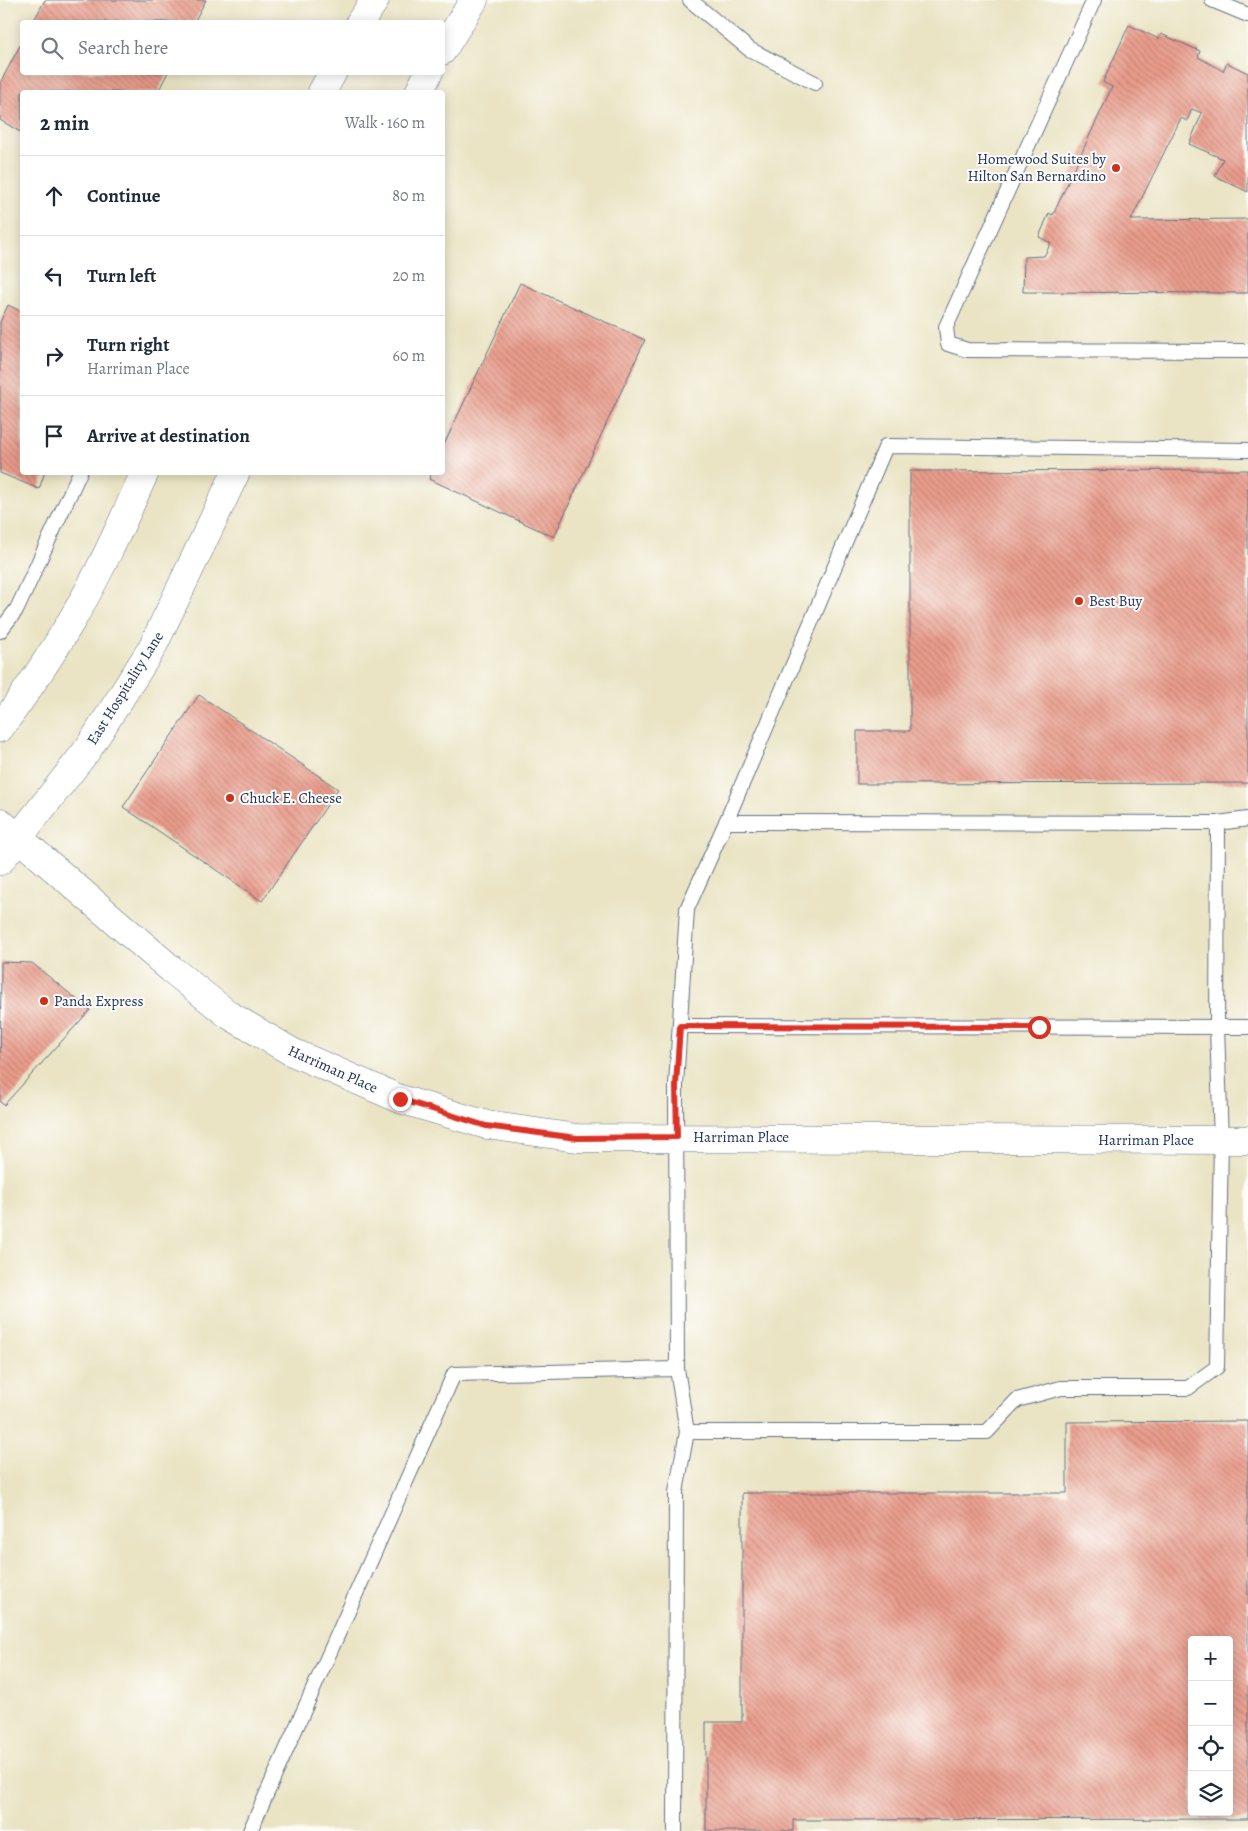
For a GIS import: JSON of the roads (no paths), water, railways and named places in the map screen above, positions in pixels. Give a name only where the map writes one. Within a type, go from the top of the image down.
[{"type":"street","points":[[361,20],[375,0]]},
{"type":"street","points":[[445,46],[474,0]]},
{"type":"street","points":[[323,90],[331,75]]},
{"type":"street","points":[[419,90],[428,75]]},
{"type":"street","points":[[0,728],[71,622],[113,541],[144,475]]},
{"type":"street","name":"East Hospitality Lane","points":[[0,861],[9,830],[88,749],[152,648],[235,475]]},
{"type":"street","name":"Harriman Place","points":[[9,830],[229,1015],[292,1052],[400,1099],[486,1126],[577,1138],[1248,1140]]},
{"type":"lane","points":[[690,0],[749,50],[815,83]]},
{"type":"lane","points":[[1094,0],[946,327],[948,344],[967,350],[1248,351]]},
{"type":"lane","points":[[1212,0],[1248,15]]},
{"type":"lane","points":[[675,1831],[676,1492],[686,1432],[677,1369],[676,1085],[686,909],[726,822],[886,446],[1248,450]]},
{"type":"lane","points":[[0,631],[17,609],[79,475]]},
{"type":"lane","points":[[726,822],[1218,824],[1248,819]]},
{"type":"lane","points":[[686,1432],[987,1432],[1017,1400],[1061,1388],[1188,1388],[1217,1367],[1221,1140],[1217,1028],[1218,824]]},
{"type":"lane","points":[[680,1026],[1248,1027]]},
{"type":"lane","points":[[250,1831],[454,1374],[677,1369]]},
{"type":"place","name":"Homewood Suites by Hilton San Bernardino","points":[[1116,168]]},
{"type":"place","name":"Best Buy","points":[[1079,601]]},
{"type":"place","name":"Chuck E. Cheese","points":[[230,798]]},
{"type":"place","name":"Panda Express","points":[[44,1001]]}]
